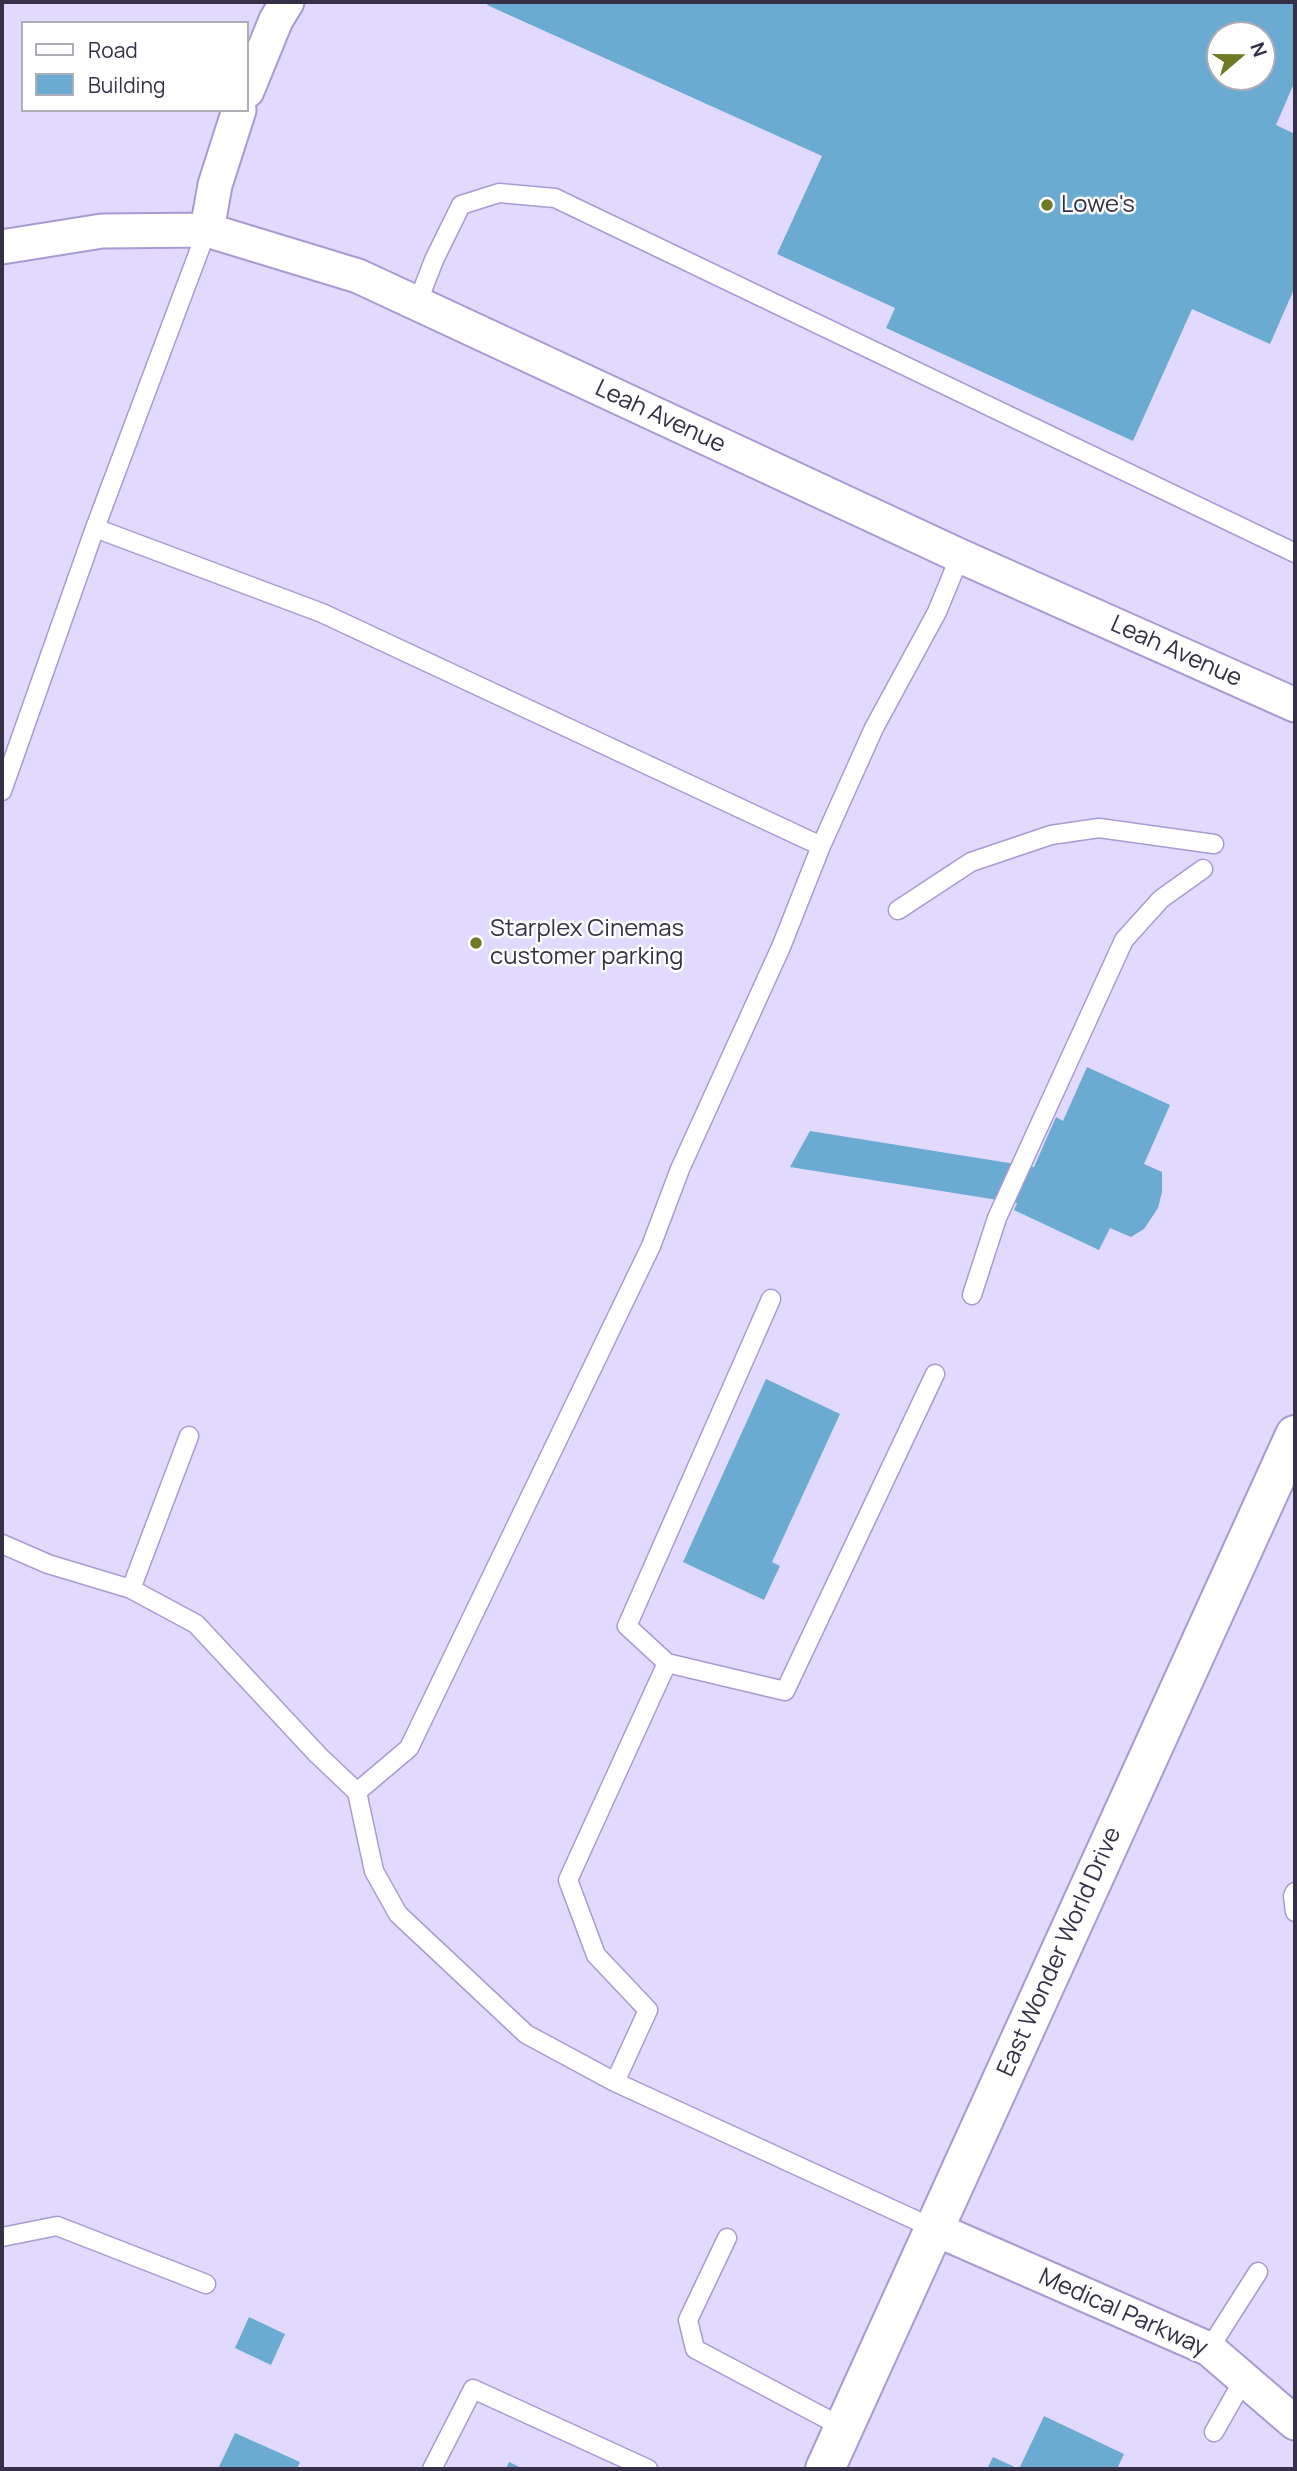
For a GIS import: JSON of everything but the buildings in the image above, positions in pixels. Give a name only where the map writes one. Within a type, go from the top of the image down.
[{"type":"main road","name":"East Wonder World Drive","points":[[825,2469],[1295,1435]]},
{"type":"street","points":[[248,89],[276,20],[287,2]]},
{"type":"street","points":[[206,230],[215,185],[238,112]]},
{"type":"street","name":"Leah Avenue","points":[[2,247],[102,231],[206,230],[358,276],[960,556],[1295,705]]},
{"type":"street","name":"Medical Parkway","points":[[935,2229],[1209,2349],[1295,2423]]},
{"type":"lane","points":[[417,304],[434,260],[461,205],[499,193],[555,198],[1295,552]]},
{"type":"lane","points":[[2,791],[95,528],[206,230]]},
{"type":"lane","points":[[95,528],[322,613],[821,846]]},
{"type":"lane","points":[[357,1792],[409,1748],[651,1246],[680,1169],[781,947],[821,846],[874,728],[937,612],[960,556]]},
{"type":"lane","points":[[898,910],[971,862],[1051,835],[1099,828],[1214,845]]},
{"type":"lane","points":[[972,1294],[997,1218],[1124,940],[1161,899],[1203,869]]},
{"type":"lane","points":[[771,1299],[627,1626],[667,1662],[785,1691],[935,1374]]},
{"type":"lane","points":[[131,1589],[190,1436]]},
{"type":"lane","points":[[2,1544],[48,1564],[131,1589],[196,1623],[318,1755],[357,1792],[374,1871],[398,1913],[526,2034],[615,2081],[935,2229]]},
{"type":"lane","points":[[615,2081],[648,2010],[596,1955],[568,1880],[667,1662]]},
{"type":"lane","points":[[1295,1892],[1295,1912]]},
{"type":"lane","points":[[2,2237],[57,2226],[206,2284]]},
{"type":"lane","points":[[727,2238],[688,2320],[695,2349],[844,2428]]},
{"type":"lane","points":[[1209,2349],[1258,2272]]},
{"type":"lane","points":[[1214,2432],[1244,2379]]},
{"type":"lane","points":[[432,2469],[473,2389],[648,2469]]},
{"type":"place","name":"Lowe's","points":[[1047,205]]},
{"type":"place","name":"Starplex Cinemas customer parking","points":[[476,943]]}]
